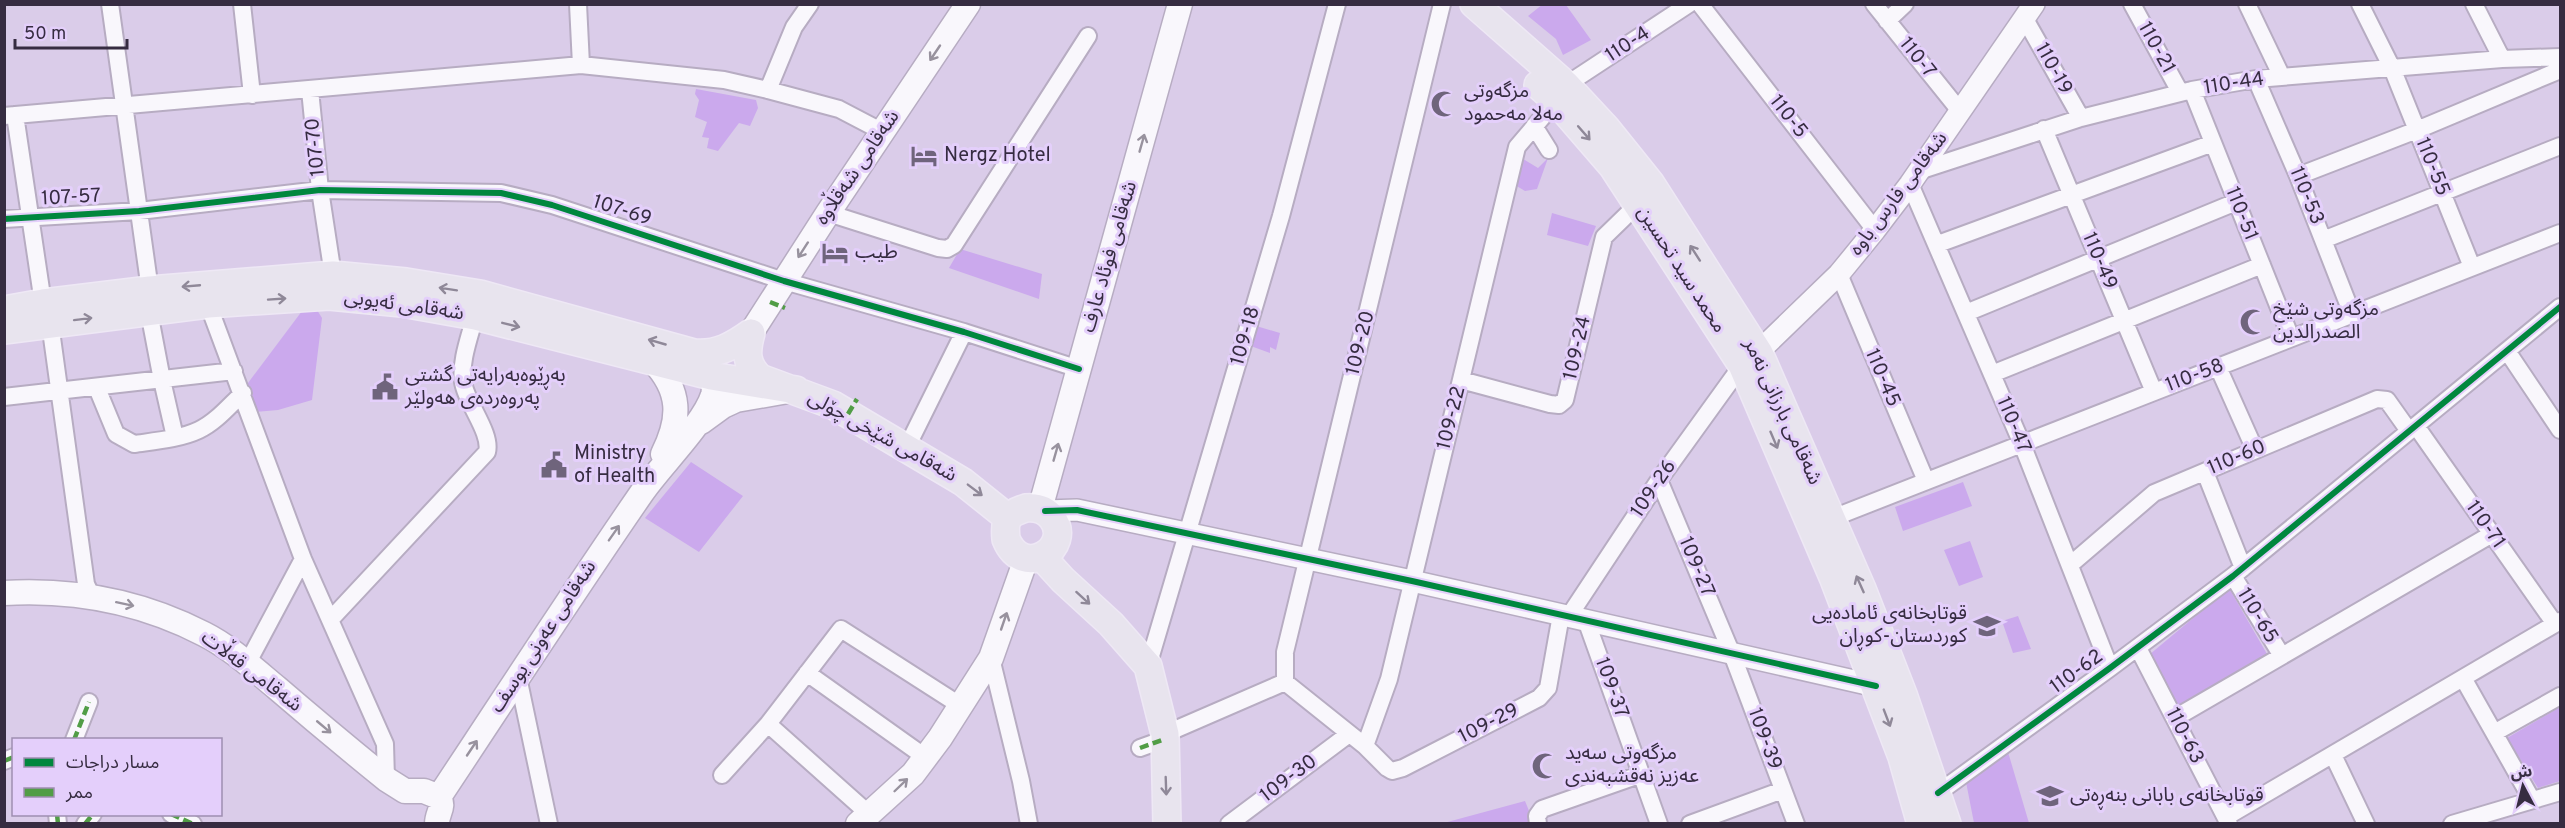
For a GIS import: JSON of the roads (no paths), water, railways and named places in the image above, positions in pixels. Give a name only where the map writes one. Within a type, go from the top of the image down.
[{"type":"main road","name":"شەقامی شەقڵاوە","points":[[751,333],[777,305],[784,280],[968,4]]},
{"type":"main road","name":"شەقامی فوئاد عارف","points":[[1042,510],[1180,4]]},
{"type":"main road","name":"محمد سید تحسین","points":[[1451,4],[1561,93],[1750,359],[1876,686],[1902,758],[1921,824]]},
{"type":"main road","name":"شەقامی بارزانی نەمر","points":[[1474,4],[1561,93],[1606,128],[1651,184],[1750,359],[1863,590],[1938,793],[1947,824]]},
{"type":"main road","name":"شەقامی ئەیوبی","points":[[4,310],[46,313],[333,275],[406,282],[480,294],[704,354],[723,350],[751,333]]},
{"type":"main road","name":"شەقامی ئەیوبی","points":[[150,301],[208,304],[329,296],[402,303],[475,316],[711,376],[796,390]]},
{"type":"main road","name":"شەقامی ئەیوبی","points":[[4,330],[46,313]]},
{"type":"main road","name":"شەقامی شێخی چۆلی","points":[[751,333],[747,352],[753,371],[760,378],[853,407],[907,447],[976,490],[1008,518]]},
{"type":"main road","points":[[690,352],[705,362],[711,376]]},
{"type":"main road","name":"شەقامی عەونی یوسف","points":[[651,479],[674,430],[676,415],[670,385],[653,361]]},
{"type":"main road","name":"شەقامی عەونی یوسف","points":[[422,805],[518,677],[651,479],[692,429],[712,398],[711,376]]},
{"type":"main road","name":"شەقامی عەونی یوسف","points":[[692,429],[723,406],[736,400],[796,390]]},
{"type":"main road","points":[[863,819],[913,774],[925,758],[991,658],[1034,558],[1054,546],[1055,523],[1042,510],[1026,508],[1010,514],[1008,518],[1005,532],[1009,546],[1017,555],[1034,558],[1063,580],[1111,624],[1148,666],[1167,824]]},
{"type":"main road","name":"شەقامی قەڵات","points":[[4,593],[29,592],[92,597],[142,607],[205,634],[247,664],[422,805]]},
{"type":"street","points":[[110,4],[150,301],[162,380],[175,437]]},
{"type":"street","points":[[242,4],[252,94]]},
{"type":"street","points":[[578,4],[581,65]]},
{"type":"street","points":[[768,90],[794,27],[810,4]]},
{"type":"street","name":"109-18","points":[[1148,666],[1281,216],[1337,4]]},
{"type":"street","name":"109-20","points":[[1285,682],[1285,652],[1442,4]]},
{"type":"street","name":"110-4","points":[[1561,93],[1689,4]]},
{"type":"street","name":"110-5","points":[[1700,4],[1875,230]]},
{"type":"street","name":"110-7","points":[[1874,4],[1960,111]]},
{"type":"street","points":[[1887,21],[1905,4]]},
{"type":"street","name":"110-21","points":[[2132,4],[2186,91]]},
{"type":"street","points":[[2247,4],[2282,77]]},
{"type":"street","name":"110-55","points":[[2360,4],[2392,68],[2472,267]]},
{"type":"street","points":[[2479,6],[2502,59]]},
{"type":"street","name":"شەقامی فارس باوە","points":[[1750,359],[1839,274],[1875,230],[2030,12]]},
{"type":"street","name":"110-19","points":[[2030,12],[2081,118]]},
{"type":"street","points":[[828,213],[938,249],[947,249],[954,245],[1088,36]]},
{"type":"street","name":"110-44","points":[[1914,178],[2044,129],[2186,91],[2256,79],[2502,59],[2560,57]]},
{"type":"street","points":[[92,597],[86,584],[60,392],[10,115],[581,65],[724,80],[839,109],[883,132]]},
{"type":"street","points":[[2298,176],[2417,130],[2560,70]]},
{"type":"street","name":"110-53","points":[[2256,79],[2298,176],[2352,314]]},
{"type":"street","name":"107-70","points":[[310,90],[320,190],[333,275]]},
{"type":"street","name":"110-51","points":[[2186,91],[2213,143],[2291,338]]},
{"type":"street","name":"109-22","points":[[1365,746],[1389,679],[1517,147],[1561,93]]},
{"type":"street","points":[[1534,126],[1549,150]]},
{"type":"street","name":"110-49","points":[[2044,129],[2154,392]]},
{"type":"street","points":[[1938,244],[2213,143]]},
{"type":"street","points":[[2323,240],[2560,146]]},
{"type":"street","name":"110-47","points":[[1914,178],[1938,244],[2022,444],[2110,668]]},
{"type":"street","name":"107-69","points":[[139,211],[320,190],[501,193],[552,205],[784,280],[963,332],[1079,369]]},
{"type":"street","points":[[1966,313],[2236,202]]},
{"type":"street","name":"109-24","points":[[1461,380],[1550,404],[1559,405],[1565,400],[1604,237],[1639,203]]},
{"type":"street","name":"107-57","points":[[4,219],[139,211]]},
{"type":"street","name":"110-58","points":[[1830,519],[2560,233]]},
{"type":"street","points":[[1992,374],[2262,265]]},
{"type":"street","name":"110-45","points":[[1839,274],[1926,482]]},
{"type":"street","points":[[208,304],[303,559],[385,744],[422,805]]},
{"type":"street","name":"110-62","points":[[1938,793],[2138,648],[2238,572],[2560,307]]},
{"type":"street","points":[[331,619],[488,452],[488,442],[466,396],[463,381],[463,366],[475,316]]},
{"type":"street","points":[[907,447],[963,332]]},
{"type":"street","points":[[2507,351],[2560,430]]},
{"type":"street","name":"109-26","points":[[1572,617],[1659,480],[1750,359]]},
{"type":"street","points":[[2218,367],[2255,450]]},
{"type":"street","points":[[4,397],[234,371]]},
{"type":"street","points":[[97,388],[116,434],[134,444],[175,437],[198,430],[212,422],[243,393]]},
{"type":"street","name":"110-60","points":[[2070,565],[2146,498],[2162,489],[2380,398],[2390,403],[2412,429]]},
{"type":"street","name":"110-71","points":[[2412,429],[2558,622]]},
{"type":"street","name":"110-65","points":[[2205,472],[2238,572],[2282,656]]},
{"type":"street","name":"109-27","points":[[1659,480],[1732,654]]},
{"type":"street","points":[[1042,510],[1077,510],[1187,535],[1412,580],[1876,686]]},
{"type":"street","points":[[2175,718],[2492,534]]},
{"type":"street","points":[[247,664],[303,559]]},
{"type":"street","name":"109-29","points":[[1365,746],[1392,771],[1539,698],[1548,688],[1572,617]]},
{"type":"street","name":"109-37","points":[[1572,617],[1641,774],[1659,824]]},
{"type":"street","points":[[2227,820],[2558,622]]},
{"type":"street","points":[[722,775],[768,724],[841,628],[961,706]]},
{"type":"street","name":"110-63","points":[[2138,648],[2227,820]]},
{"type":"street","name":"109-39","points":[[1732,654],[1796,824]]},
{"type":"street","points":[[991,658],[1029,824]]},
{"type":"street","points":[[807,673],[925,758]]},
{"type":"street","points":[[518,677],[549,824]]},
{"type":"street","points":[[2463,678],[2532,800]]},
{"type":"street","points":[[1156,740],[1285,682],[1365,746]]},
{"type":"street","points":[[2494,733],[2560,696]]},
{"type":"street","points":[[75,738],[88,702]]},
{"type":"street","points":[[768,724],[863,819]]},
{"type":"street","name":"109-30","points":[[1229,824],[1349,734]]},
{"type":"street","points":[[2333,755],[2366,824]]},
{"type":"street","points":[[1538,824],[1537,816],[1542,809],[1641,774]]},
{"type":"street","points":[[1689,824],[1783,790]]},
{"type":"street","points":[[2452,824],[2560,792]]},
{"type":"street","points":[[175,816],[193,824]]},
{"type":"place","name":"مزگەوتی مەلا مەحمود","points":[[1444,104]]},
{"type":"place","name":"Nergz Hotel","points":[[924,156]]},
{"type":"place","name":"طيب","points":[[835,253]]},
{"type":"place","name":"مزگەوتی شێخ الصدرالدين","points":[[2253,322]]},
{"type":"place","name":"بەڕێوەبەرایەتی گشتی پەروەردەی هەولێر","points":[[385,387]]},
{"type":"place","name":"Ministry of Health","points":[[554,465]]},
{"type":"place","name":"قوتابخانەی ئامادەیی کوردستان-کوڕان","points":[[1987,626]]},
{"type":"place","name":"مزگەوتی سەید عەزیز نەقشبەندی","points":[[1545,766]]},
{"type":"place","name":"قوتابخانەی بابانی بنەڕەتی","points":[[2050,796]]}]
